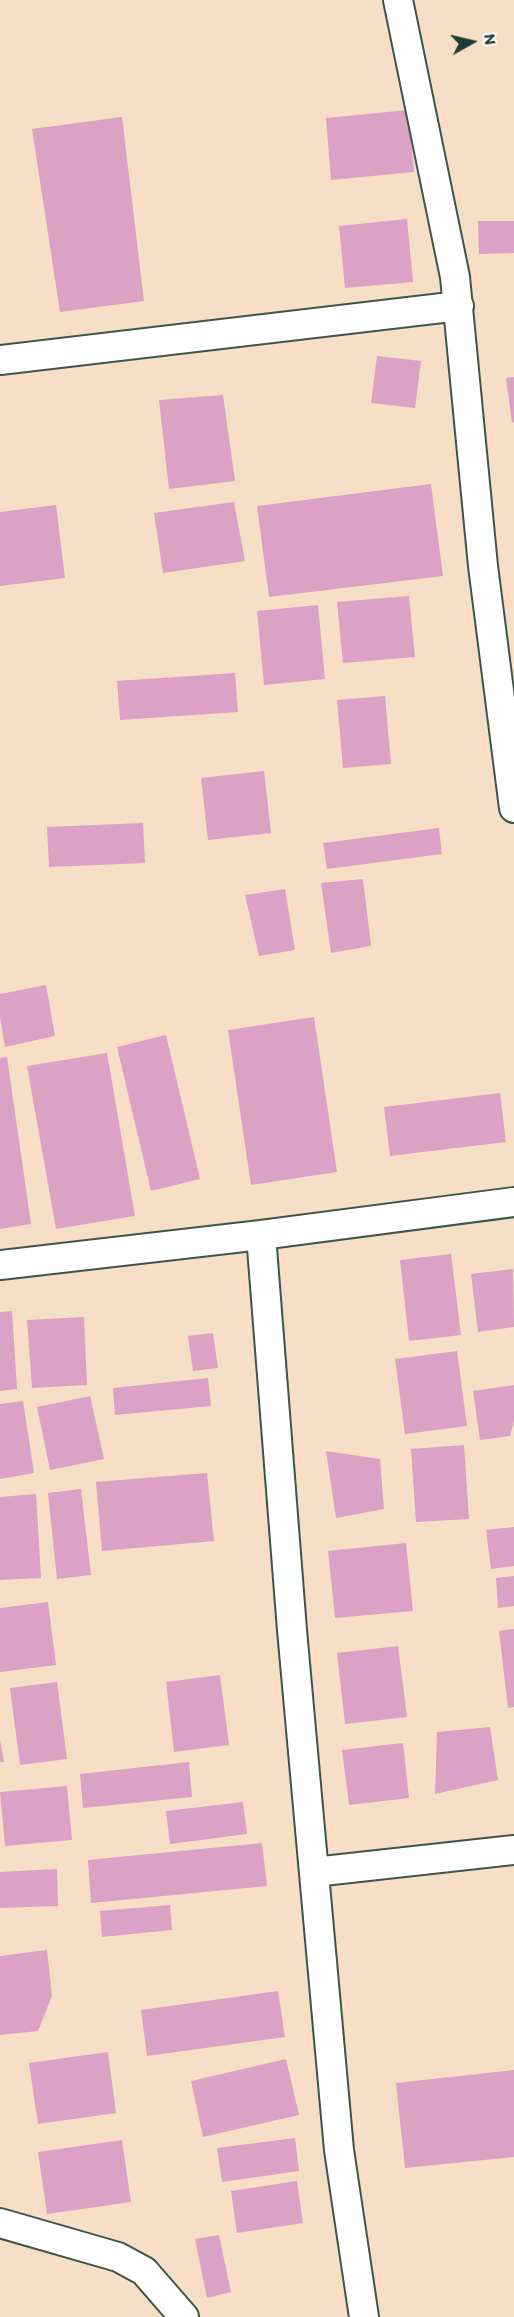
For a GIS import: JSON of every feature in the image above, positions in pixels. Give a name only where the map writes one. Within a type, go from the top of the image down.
[{"type":"street","points":[[398,0],[456,276],[483,566],[514,808]]},
{"type":"street","points":[[0,360],[459,306]]},
{"type":"street","points":[[0,1265],[261,1235],[514,1202]]},
{"type":"street","points":[[261,1235],[292,1630],[339,2150],[364,2317]]},
{"type":"street","points":[[314,1872],[514,1850]]},
{"type":"street","points":[[0,2223],[118,2257],[144,2271],[184,2317]]},
{"type":"building","points":[[408,110],[414,172],[331,180],[326,118]]},
{"type":"building","points":[[122,117],[144,301],[60,312],[32,129]]},
{"type":"building","points":[[407,219],[413,282],[345,288],[339,226]]},
{"type":"building","points":[[478,221],[514,221],[514,253],[479,254]]},
{"type":"building","points":[[377,356],[421,361],[415,408],[371,403]]},
{"type":"building","points":[[514,377],[514,422],[512,423],[506,378]]},
{"type":"building","points":[[223,395],[235,481],[169,489],[159,400]]},
{"type":"building","points":[[431,484],[443,576],[269,597],[257,506]]},
{"type":"building","points":[[234,502],[245,561],[163,573],[154,513]]},
{"type":"building","points":[[56,505],[65,578],[0,586],[0,512]]},
{"type":"building","points":[[409,596],[415,657],[343,663],[337,602]]},
{"type":"building","points":[[318,605],[325,679],[264,685],[257,611]]},
{"type":"building","points":[[235,673],[238,712],[120,720],[117,681]]},
{"type":"building","points":[[385,696],[391,764],[343,768],[337,700]]},
{"type":"building","points":[[264,771],[271,833],[208,840],[201,778]]},
{"type":"building","points":[[143,823],[145,863],[49,867],[47,827]]},
{"type":"building","points":[[439,828],[442,854],[327,869],[323,843]]},
{"type":"building","points":[[363,879],[371,946],[331,953],[321,883]]},
{"type":"building","points":[[285,889],[295,950],[259,956],[245,895]]},
{"type":"building","points":[[46,985],[55,1036],[5,1047],[0,1017],[0,994]]},
{"type":"building","points":[[314,1017],[337,1172],[251,1185],[228,1030]]},
{"type":"building","points":[[166,1035],[200,1179],[151,1191],[117,1047]]},
{"type":"building","points":[[107,1053],[135,1216],[56,1229],[27,1066]]},
{"type":"building","points":[[7,1057],[31,1224],[0,1229],[0,1058]]},
{"type":"building","points":[[500,1093],[506,1142],[390,1156],[384,1107]]},
{"type":"building","points":[[451,1254],[461,1335],[409,1341],[400,1260]]},
{"type":"building","points":[[513,1269],[514,1327],[478,1332],[471,1274]]},
{"type":"building","points":[[12,1311],[17,1389],[0,1391],[0,1312]]},
{"type":"building","points":[[84,1317],[87,1385],[32,1388],[27,1320]]},
{"type":"building","points":[[213,1333],[218,1368],[193,1371],[188,1336]]},
{"type":"building","points":[[457,1351],[467,1426],[405,1434],[395,1359]]},
{"type":"building","points":[[208,1378],[211,1406],[115,1415],[113,1388]]},
{"type":"building","points":[[514,1385],[514,1421],[510,1436],[480,1440],[473,1391]]},
{"type":"building","points":[[90,1396],[104,1459],[50,1470],[37,1407]]},
{"type":"building","points":[[23,1401],[34,1473],[0,1479],[0,1404]]},
{"type":"building","points":[[464,1445],[469,1519],[416,1522],[411,1449]]},
{"type":"building","points":[[326,1451],[380,1459],[384,1509],[336,1518]]},
{"type":"building","points":[[207,1473],[214,1541],[102,1551],[96,1482]]},
{"type":"building","points":[[81,1489],[91,1575],[57,1579],[48,1493]]},
{"type":"building","points":[[36,1494],[41,1578],[0,1580],[0,1497]]},
{"type":"building","points":[[514,1527],[514,1566],[491,1569],[486,1530]]},
{"type":"building","points":[[406,1543],[413,1611],[335,1618],[328,1551]]},
{"type":"building","points":[[514,1576],[514,1606],[498,1608],[496,1578]]},
{"type":"building","points":[[48,1602],[56,1665],[0,1672],[0,1608]]},
{"type":"building","points":[[514,1629],[514,1707],[508,1708],[499,1631]]},
{"type":"building","points":[[398,1646],[407,1717],[345,1724],[337,1653]]},
{"type":"building","points":[[220,1675],[229,1745],[174,1752],[166,1682]]},
{"type":"building","points":[[57,1682],[67,1759],[20,1765],[10,1688]]},
{"type":"building","points":[[490,1727],[498,1780],[435,1794],[437,1732]]},
{"type":"building","points":[[0,1740],[4,1762],[0,1762]]},
{"type":"building","points":[[403,1743],[409,1798],[349,1805],[342,1750]]},
{"type":"building","points":[[189,1762],[192,1797],[83,1808],[80,1774]]},
{"type":"building","points":[[67,1786],[72,1840],[5,1846],[0,1792]]},
{"type":"building","points":[[243,1802],[247,1834],[170,1844],[166,1811]]},
{"type":"building","points":[[262,1843],[267,1886],[91,1903],[88,1860]]},
{"type":"building","points":[[57,1869],[58,1906],[0,1908],[0,1872]]},
{"type":"building","points":[[170,1905],[172,1930],[102,1937],[100,1911]]},
{"type":"building","points":[[47,1950],[52,1996],[38,2031],[0,2035],[0,1956]]},
{"type":"building","points":[[278,1991],[285,2037],[147,2056],[141,2010]]},
{"type":"building","points":[[108,2052],[116,2113],[38,2124],[29,2063]]},
{"type":"building","points":[[286,2059],[299,2115],[203,2137],[191,2081]]},
{"type":"building","points":[[514,2070],[514,2157],[405,2168],[396,2083]]},
{"type":"building","points":[[295,2138],[299,2171],[222,2182],[217,2148]]},
{"type":"building","points":[[122,2140],[131,2202],[47,2214],[38,2152]]},
{"type":"building","points":[[297,2181],[303,2223],[237,2233],[231,2191]]},
{"type":"building","points":[[219,2235],[231,2292],[207,2298],[195,2239]]}]
